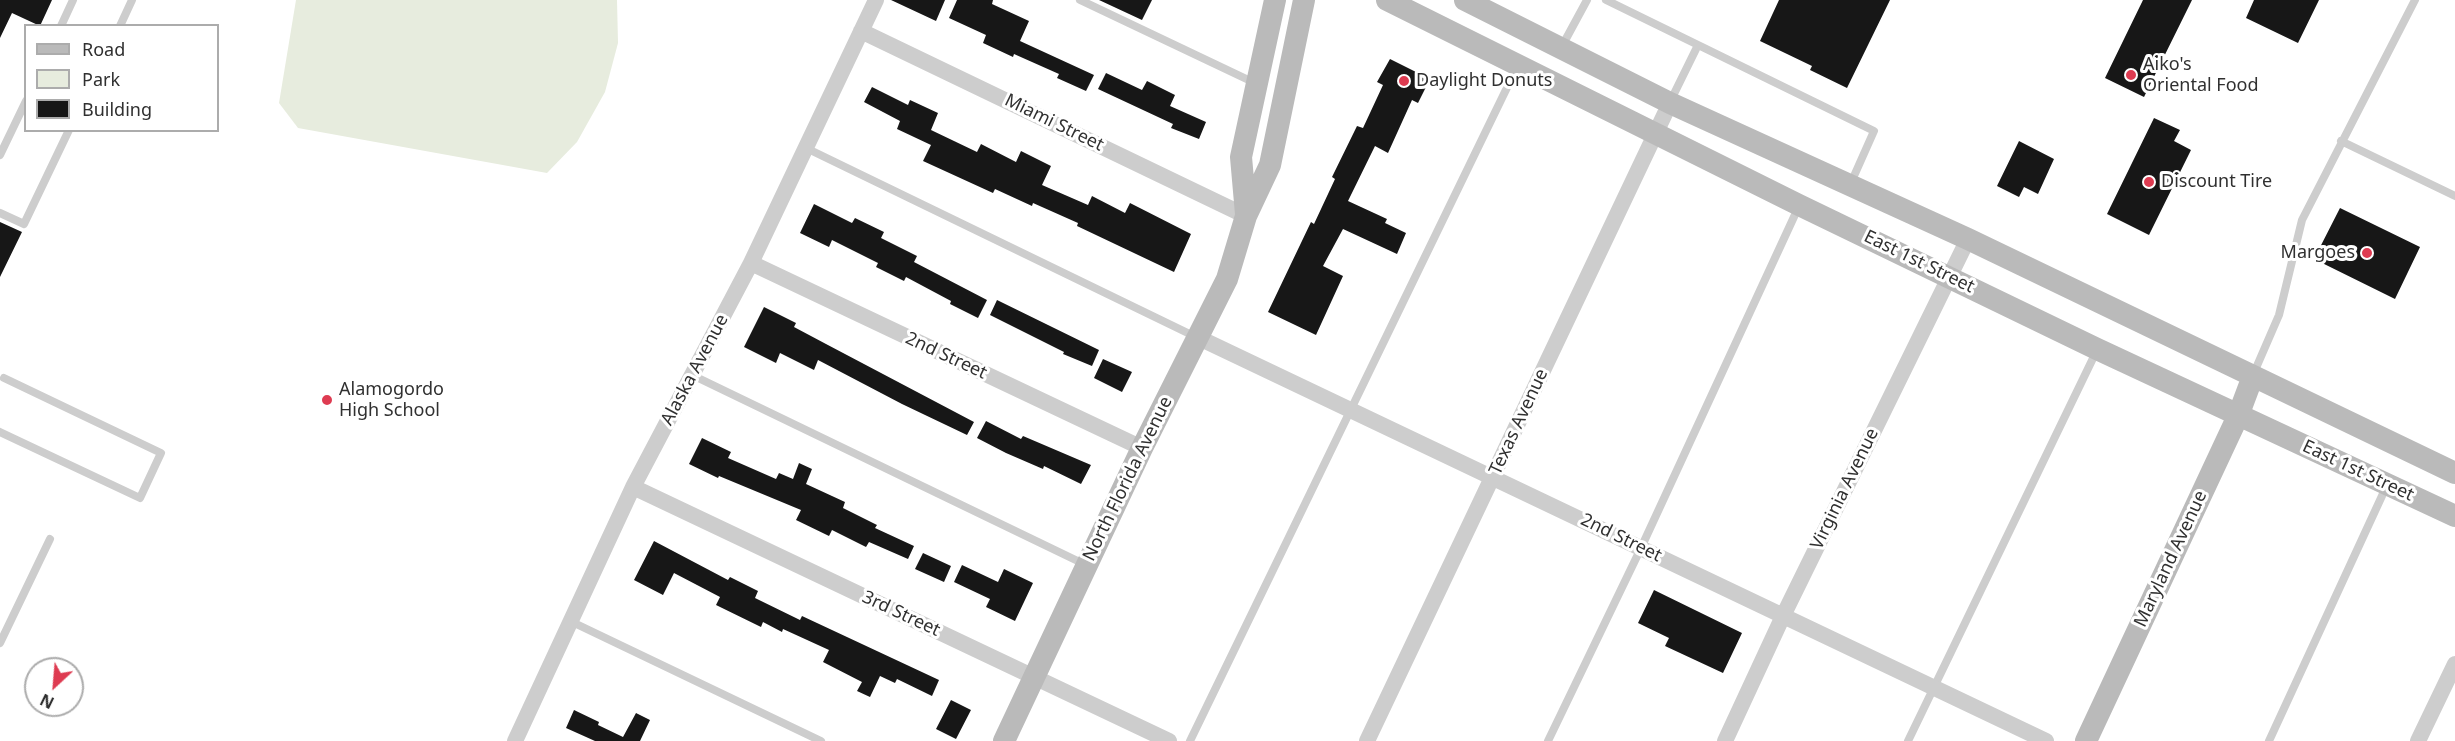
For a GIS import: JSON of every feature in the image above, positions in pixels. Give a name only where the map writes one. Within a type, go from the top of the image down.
[{"type":"main road","name":"North Florida Avenue","points":[[1246,216],[1241,157],[1275,0]]},
{"type":"main road","name":"North Florida Avenue","points":[[1004,741],[1142,448],[1227,279],[1246,216],[1270,165],[1304,0]]},
{"type":"main road","name":"East 1st Street","points":[[1387,0],[1799,205],[2097,349],[2455,516]]},
{"type":"main road","points":[[1465,0],[1670,103],[1968,239],[2455,473]]},
{"type":"main road","name":"Maryland Avenue","points":[[2086,741],[2238,416],[2253,376]]},
{"type":"street","name":"Alaska Avenue","points":[[515,741],[633,487],[751,263],[876,0]]},
{"type":"street","name":"Miami Street","points":[[861,31],[1246,216]]},
{"type":"street","name":"Texas Avenue","points":[[1368,741],[1670,103]]},
{"type":"street","name":"Virginia Avenue","points":[[1725,741],[1783,616],[1968,239]]},
{"type":"street","name":"2nd Street","points":[[751,263],[1142,448]]},
{"type":"street","name":"2nd Street","points":[[1197,337],[2046,741]]},
{"type":"street","name":"3rd Street","points":[[633,487],[1169,741]]},
{"type":"street","points":[[2418,741],[2455,664]]},
{"type":"lane","points":[[62,24],[73,0]]},
{"type":"lane","points":[[121,24],[132,0]]},
{"type":"lane","points":[[1080,0],[1257,85]]},
{"type":"lane","points":[[1561,48],[1587,0]]},
{"type":"lane","points":[[1606,0],[1874,131],[1850,185]]},
{"type":"lane","points":[[2253,376],[2279,315],[2302,220],[2415,0]]},
{"type":"lane","points":[[1670,103],[1698,45]]},
{"type":"lane","points":[[1190,741],[1518,64]]},
{"type":"lane","points":[[0,155],[24,105]]},
{"type":"lane","points":[[0,213],[24,224],[68,132]]},
{"type":"lane","points":[[2341,141],[2455,196]]},
{"type":"lane","points":[[806,148],[1197,337]]},
{"type":"lane","points":[[1548,741],[1641,548],[1799,205]]},
{"type":"lane","points":[[1908,741],[2097,349]]},
{"type":"lane","points":[[692,375],[1087,565]]},
{"type":"lane","points":[[0,432],[140,498],[161,453],[4,378]]},
{"type":"lane","points":[[2269,741],[2387,485]]},
{"type":"lane","points":[[0,643],[50,539]]},
{"type":"lane","points":[[570,621],[821,741]]},
{"type":"green space","points":[[296,0],[617,0],[618,43],[605,92],[577,142],[547,173],[298,128],[279,103]]},
{"type":"building","points":[[0,0],[52,0],[41,24],[36,24],[12,13],[0,38]]},
{"type":"building","points":[[891,0],[945,0],[936,21]]},
{"type":"building","points":[[957,0],[993,0],[992,4],[1029,21],[1020,41],[1094,75],[1086,91],[1057,78],[1059,74],[983,43],[986,35],[949,18]]},
{"type":"building","points":[[1099,0],[1152,0],[1142,20]]},
{"type":"building","points":[[1779,0],[1890,0],[1847,88],[1810,70],[1812,66],[1760,41]]},
{"type":"building","points":[[2143,0],[2192,0],[2144,97],[2105,78]]},
{"type":"building","points":[[2254,0],[2319,0],[2298,43],[2246,18]]},
{"type":"building","points":[[1390,59],[1430,79],[1418,103],[1412,100],[1388,153],[1375,146],[1348,201],[1387,219],[1385,223],[1406,233],[1397,254],[1343,229],[1323,266],[1343,276],[1316,335],[1268,312],[1311,222],[1314,224],[1335,179],[1332,177],[1357,126],[1363,128],[1383,85],[1377,82]]},
{"type":"building","points":[[1106,73],[1142,90],[1147,81],[1175,95],[1170,106],[1206,122],[1199,139],[1171,128],[1173,124],[1098,89]]},
{"type":"building","points":[[872,87],[908,105],[910,100],[938,113],[931,130],[977,152],[981,144],[1016,162],[1021,151],[1051,166],[1042,185],[1088,205],[1092,196],[1125,213],[1130,203],[1191,234],[1174,272],[1077,226],[1078,223],[1033,203],[1032,206],[995,189],[993,193],[923,161],[931,145],[897,129],[900,121],[864,102]]},
{"type":"building","name":"Discount Tire","points":[[2154,118],[2180,130],[2174,141],[2191,150],[2149,235],[2107,214]]},
{"type":"building","points":[[2019,141],[2054,159],[2038,194],[2024,187],[2019,197],[1997,186]]},
{"type":"building","points":[[814,204],[852,223],[855,218],[884,232],[881,238],[917,256],[914,262],[987,300],[978,318],[906,277],[904,281],[876,267],[878,263],[832,240],[829,247],[800,233]]},
{"type":"building","name":"Margoes","points":[[2340,208],[2420,247],[2395,299],[2314,259]]},
{"type":"building","points":[[0,222],[22,232],[0,277]]},
{"type":"building","points":[[997,300],[1099,350],[1092,366],[1063,354],[1064,352],[990,315]]},
{"type":"building","points":[[764,307],[796,323],[794,327],[974,422],[967,435],[818,360],[814,370],[780,353],[776,363],[744,347]]},
{"type":"building","points":[[1103,359],[1132,372],[1122,392],[1094,378]]},
{"type":"building","points":[[986,421],[1021,439],[1023,436],[1091,465],[1081,484],[1044,466],[1043,469],[1006,453],[977,438]]},
{"type":"building","points":[[702,438],[731,452],[728,458],[776,479],[779,473],[793,479],[799,463],[812,469],[806,484],[845,502],[843,508],[877,525],[875,528],[914,546],[908,559],[869,542],[866,547],[832,530],[829,536],[796,520],[801,510],[719,476],[718,478],[689,464]]},
{"type":"building","points":[[654,541],[728,580],[730,577],[758,591],[755,598],[800,620],[802,616],[939,680],[932,696],[897,679],[895,683],[880,676],[870,697],[857,691],[862,682],[823,662],[829,650],[763,622],[761,627],[716,605],[720,597],[674,573],[663,595],[634,580]]},
{"type":"building","points":[[923,553],[951,566],[944,582],[915,569]]},
{"type":"building","points":[[962,565],[998,582],[1004,569],[1033,583],[1015,621],[986,607],[990,599],[954,582]]},
{"type":"building","points":[[1654,590],[1742,633],[1723,673],[1665,646],[1669,638],[1638,623]]},
{"type":"building","points":[[951,700],[971,710],[956,739],[936,729]]},
{"type":"building","points":[[574,710],[623,737],[636,713],[650,720],[640,741],[595,741],[566,728]]},
{"type":"place","name":"Aiko's Oriental Food","points":[[2131,75]]},
{"type":"place","name":"Daylight Donuts","points":[[1404,81]]},
{"type":"place","name":"Discount Tire","points":[[2149,182]]},
{"type":"place","name":"Margoes","points":[[2367,253]]},
{"type":"place","name":"Alamogordo High School","points":[[327,400]]}]
